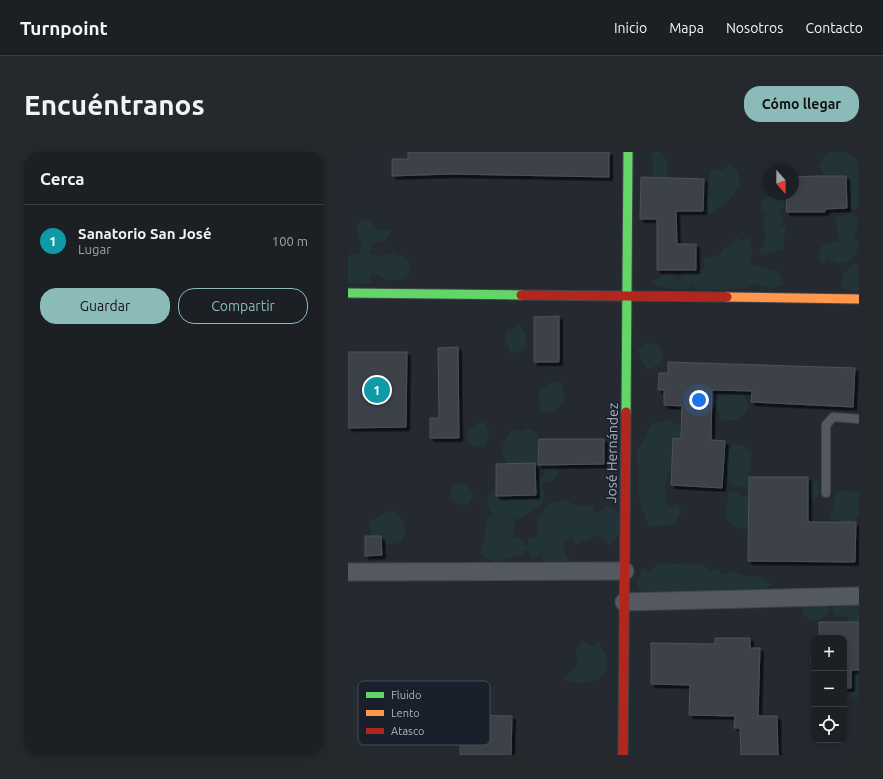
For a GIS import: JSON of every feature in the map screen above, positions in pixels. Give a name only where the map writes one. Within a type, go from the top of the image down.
[{"type":"street","name":"José Hernández","points":[[623,755],[628,152]]},
{"type":"street","points":[[348,293],[859,299]]},
{"type":"street","points":[[348,572],[624,571]]},
{"type":"street","points":[[624,602],[859,596]]},
{"type":"lane","points":[[826,493],[826,425],[834,416],[859,419]]},
{"type":"shaded area","points":[[650,152],[661,152],[666,158],[668,171],[666,178],[654,178]]},
{"type":"shaded area","points":[[829,152],[858,152],[859,207],[856,210],[847,208],[846,176],[825,176],[819,166]]},
{"type":"shaded area","points":[[728,164],[737,170],[740,187],[723,206],[710,214],[703,211],[704,188],[709,181],[710,172],[718,169],[724,171]]},
{"type":"shaded area","points":[[763,200],[782,200],[786,205],[779,210],[783,218],[780,225],[786,227],[783,239],[784,249],[762,256],[759,249],[766,244],[764,241],[766,237],[766,230],[762,230],[765,218],[768,215],[762,209],[760,202]]},
{"type":"shaded area","points":[[852,214],[858,220],[857,228],[853,236],[859,244],[857,250],[848,262],[838,263],[827,257],[823,264],[819,260],[820,249],[824,244],[839,241],[835,217]]},
{"type":"shaded area","points":[[360,219],[371,220],[377,230],[391,231],[386,241],[373,242],[370,254],[381,256],[393,252],[406,258],[412,271],[404,279],[387,280],[372,273],[370,284],[348,283],[348,255],[360,254],[362,245],[356,228]]},
{"type":"shaded area","points":[[736,237],[742,241],[748,237],[752,248],[750,264],[778,273],[783,284],[771,289],[756,284],[746,288],[699,291],[693,284],[685,290],[659,286],[652,282],[665,274],[674,275],[677,280],[682,276],[684,270],[696,270],[706,267],[703,262],[706,257],[720,254],[724,248],[731,245]]},
{"type":"shaded area","points":[[854,264],[859,265],[859,292],[852,292],[842,287],[842,275]]},
{"type":"shaded area","points":[[519,324],[526,335],[525,349],[512,354],[506,342],[506,331]]},
{"type":"shaded area","points":[[648,343],[658,345],[663,355],[661,363],[648,370],[641,360],[637,350]]},
{"type":"shaded area","points":[[553,381],[562,384],[565,400],[555,411],[542,412],[538,400],[540,390]]},
{"type":"shaded area","points":[[732,392],[744,394],[749,406],[744,414],[738,419],[721,419],[716,407],[719,394]]},
{"type":"shaded area","points":[[667,419],[680,426],[684,437],[664,485],[667,507],[678,504],[681,512],[674,525],[648,526],[638,495],[639,472],[636,453],[652,424]]},
{"type":"shaded area","points":[[484,422],[489,431],[485,446],[476,447],[467,443],[467,432],[475,425]]},
{"type":"shaded area","points":[[527,428],[536,432],[539,439],[538,465],[508,464],[503,453],[503,445],[506,438],[514,429],[520,431]]},
{"type":"shaded area","points":[[734,444],[746,446],[752,456],[749,488],[740,487],[730,483],[724,456]]},
{"type":"shaded area","points":[[561,464],[557,474],[551,482],[541,483],[544,495],[542,505],[521,518],[515,519],[513,537],[519,538],[526,547],[529,539],[538,537],[538,520],[550,503],[566,500],[576,506],[594,505],[593,512],[598,512],[608,505],[619,514],[619,533],[610,546],[597,535],[575,545],[573,537],[565,539],[563,549],[569,559],[558,571],[543,566],[541,554],[533,561],[526,548],[522,556],[509,557],[496,564],[480,554],[485,538],[487,519],[493,516],[487,501],[489,494],[496,486],[496,496],[536,495],[537,477],[544,476],[541,467]]},
{"type":"shaded area","points":[[808,477],[817,482],[819,494],[813,501],[803,500],[799,479]]},
{"type":"shaded area","points":[[466,483],[474,495],[467,506],[455,503],[450,496],[452,485]]},
{"type":"shaded area","points":[[849,490],[859,494],[859,514],[851,527],[837,520],[828,519],[833,508],[836,492]]},
{"type":"shaded area","points":[[729,492],[737,492],[743,496],[749,494],[749,530],[742,529],[730,523],[725,517]]},
{"type":"shaded area","points":[[391,510],[401,517],[406,532],[399,543],[381,545],[372,537],[369,523]]},
{"type":"shaded area","points":[[659,562],[672,564],[696,563],[707,567],[710,572],[718,568],[722,574],[736,572],[745,576],[760,576],[771,584],[760,595],[643,594],[636,583],[643,568],[650,572]]},
{"type":"shaded area","points":[[859,599],[859,622],[850,622],[846,615],[839,617],[833,613],[833,604]]},
{"type":"shaded area","points":[[824,600],[831,610],[826,617],[814,621],[805,617],[802,610],[803,603]]},
{"type":"shaded area","points":[[582,640],[593,647],[598,640],[606,654],[607,670],[603,675],[594,681],[581,683],[572,682],[564,679],[577,666],[576,651]]},
{"type":"shaded area","points":[[851,670],[859,670],[859,698],[851,697]]},
{"type":"building","points":[[408,152],[609,152],[609,177],[450,174],[392,176],[392,159],[408,159]]},
{"type":"building","points":[[846,176],[847,208],[825,209],[825,212],[786,212],[787,200],[799,200],[799,177]]},
{"type":"building","points":[[641,177],[704,179],[703,211],[676,211],[677,244],[696,244],[696,270],[657,270],[657,219],[640,219]]},
{"type":"building","points":[[559,316],[559,362],[534,362],[534,317]]},
{"type":"building","points":[[458,347],[459,438],[430,438],[430,418],[439,418],[438,348]]},
{"type":"building","points":[[348,352],[407,352],[406,427],[348,428]]},
{"type":"building","points":[[668,362],[855,368],[853,407],[751,402],[752,391],[712,390],[711,440],[725,441],[722,488],[671,485],[673,438],[681,439],[682,406],[664,405],[664,390],[658,390],[659,373],[668,373]]},
{"type":"building","points":[[539,439],[604,439],[604,464],[538,465]]},
{"type":"building","points":[[535,463],[536,495],[496,496],[496,464]]},
{"type":"building","points":[[749,477],[808,477],[808,522],[856,522],[855,562],[748,561]]},
{"type":"building","points":[[365,536],[381,536],[382,555],[365,556]]},
{"type":"building","points":[[819,622],[859,622],[859,670],[851,670],[851,688],[847,688],[847,635],[819,635]]},
{"type":"building","points":[[715,638],[750,638],[750,648],[760,648],[758,716],[777,716],[778,755],[741,755],[740,728],[734,728],[735,716],[689,715],[690,685],[651,684],[651,643],[715,644]]},
{"type":"building","points":[[490,716],[512,716],[511,755],[460,755],[460,745],[490,745]]},
{"type":"traffic: fast","points":[[626,412],[628,152]]},
{"type":"traffic: fast","points":[[348,293],[521,295]]},
{"type":"traffic: slow","points":[[727,297],[859,299]]},
{"type":"traffic: jam","points":[[521,295],[727,297]]},
{"type":"traffic: jam","points":[[623,755],[626,412]]},
{"type":"place","name":"Sanatorio San José","points":[[377,390]]}]
